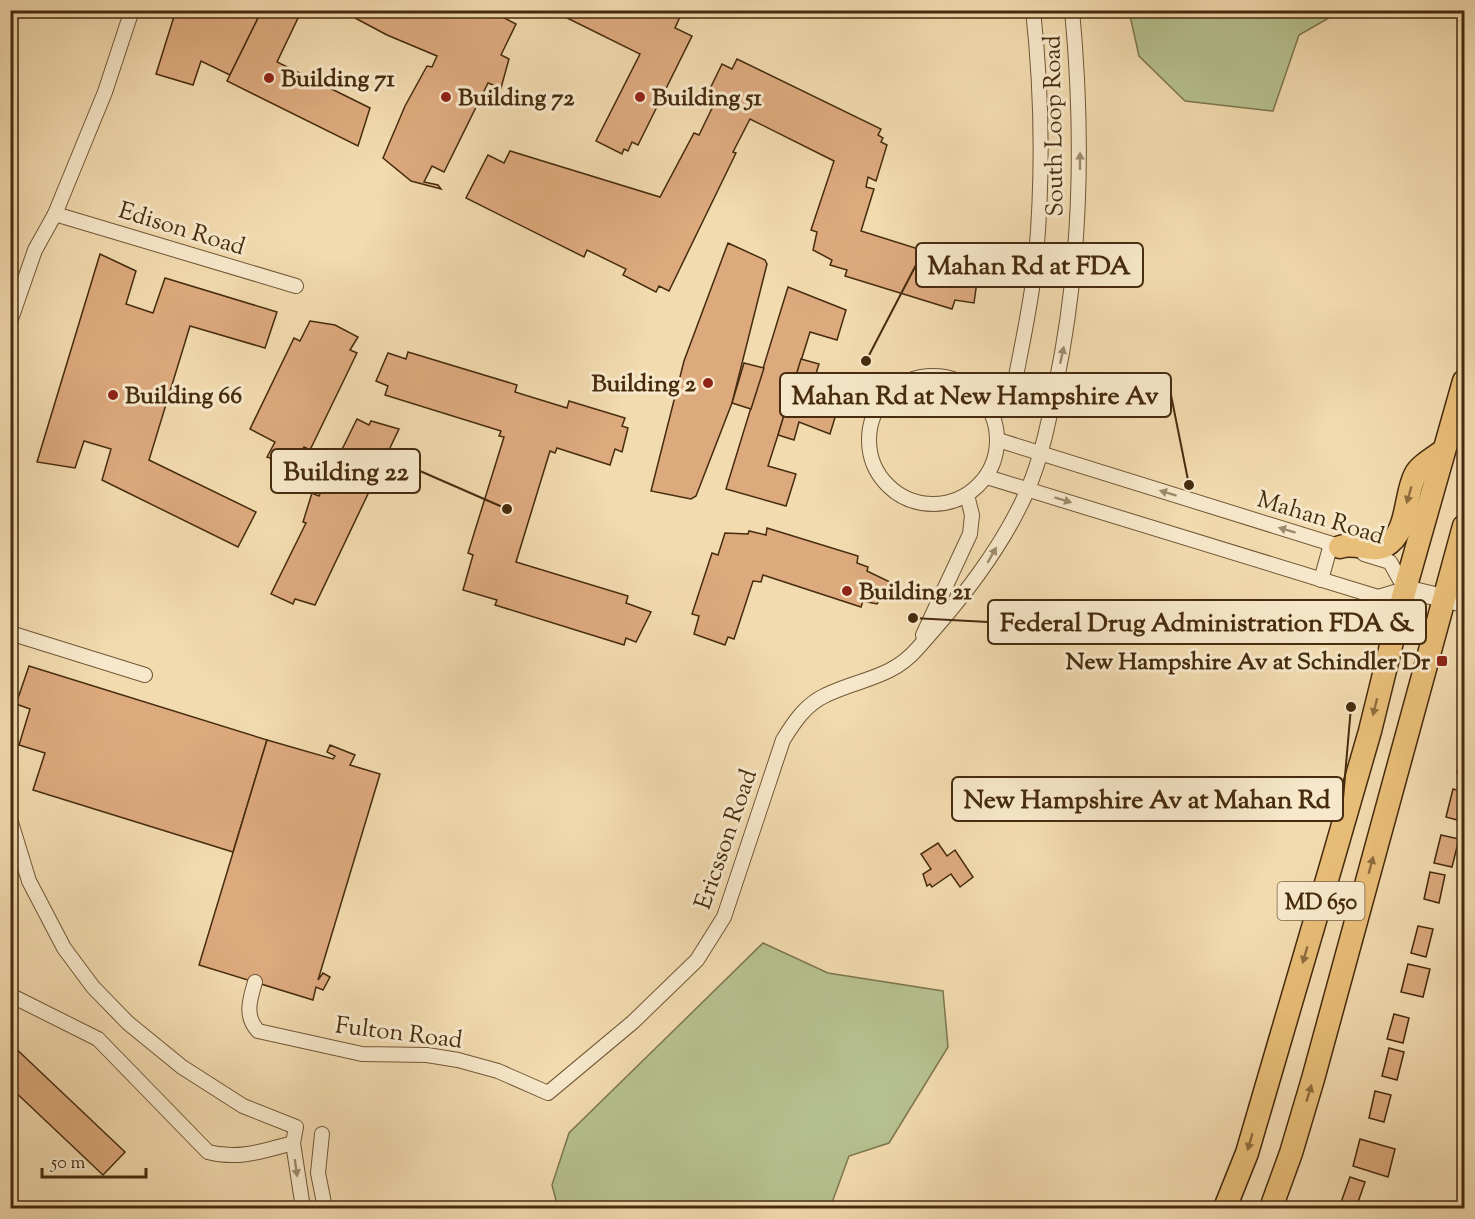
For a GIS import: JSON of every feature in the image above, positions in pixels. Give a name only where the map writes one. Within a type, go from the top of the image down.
[{"type":"main road","name":"MD 650","points":[[1225,1209],[1247,1153],[1370,730],[1404,589],[1464,381]]},
{"type":"main road","points":[[1336,545],[1349,543],[1368,548],[1384,547],[1398,536],[1415,473],[1443,451]]},
{"type":"main road","name":"MD 650","points":[[1271,1209],[1313,1079],[1455,600],[1464,526]]},
{"type":"street","points":[[10,322],[35,250],[55,214],[105,92],[132,10]]},
{"type":"street","name":"South Loop Road","points":[[990,411],[1013,392],[1036,259],[1040,179],[1039,77],[1033,10]]},
{"type":"street","name":"South Loop Road","points":[[1040,453],[1066,338],[1077,248],[1080,127],[1072,10]]},
{"type":"street","name":"Edison Road","points":[[55,214],[296,286]]},
{"type":"street","points":[[931,378],[948,380],[966,387],[977,395],[990,411],[997,427],[998,440],[993,465],[987,477],[967,495],[936,502],[914,499],[895,490],[880,475],[868,448],[868,428],[874,412],[891,393],[909,383],[931,378]]},
{"type":"street","name":"Mahan Road","points":[[998,440],[1390,562],[1404,589]]},
{"type":"street","points":[[916,650],[982,570],[1028,489],[1040,453]]},
{"type":"street","points":[[987,477],[1378,597],[1404,589],[1455,600]]},
{"type":"street","points":[[916,650],[970,534],[972,514],[967,495]]},
{"type":"street","points":[[1321,580],[1336,545]]},
{"type":"street","points":[[10,633],[145,675]]},
{"type":"street","name":"Ericsson Road","points":[[548,1093],[633,1022],[697,960],[724,917],[783,740],[801,714],[824,695],[897,668],[916,650]]},
{"type":"street","points":[[10,819],[29,881],[64,948],[93,987],[128,1023],[182,1066],[243,1106],[296,1127],[293,1143],[303,1209]]},
{"type":"street","name":"Fulton Road","points":[[255,982],[249,1003],[253,1024],[258,1031],[362,1054],[427,1055],[458,1060],[498,1071],[548,1093]]},
{"type":"street","points":[[10,995],[98,1040],[208,1152],[226,1157],[254,1154],[293,1143]]},
{"type":"street","points":[[322,1134],[318,1173],[325,1209]]},
{"type":"green space","points":[[1129,10],[1341,11],[1299,35],[1273,111],[1185,101],[1139,56]]},
{"type":"green space","points":[[763,943],[828,973],[943,991],[948,1047],[889,1143],[849,1156],[830,1208],[558,1208],[552,1185],[569,1133]]},
{"type":"building","name":"Building 71","points":[[176,10],[262,10],[230,75],[201,61],[193,85],[156,74]]},
{"type":"building","name":"Building 71","points":[[262,10],[294,10],[292,15],[298,18],[277,62],[370,108],[358,146],[227,81]]},
{"type":"building","name":"Building 72","points":[[340,10],[489,10],[516,24],[501,55],[509,59],[501,88],[488,83],[444,172],[432,166],[424,182],[438,185],[441,189],[411,181],[383,158],[405,106],[427,66],[432,67],[437,56],[387,35]]},
{"type":"building","name":"Building 51","points":[[551,10],[683,10],[675,28],[692,36],[638,145],[632,142],[628,151],[624,149],[622,154],[596,141],[640,54]]},
{"type":"building","points":[[737,59],[881,129],[878,135],[883,138],[881,142],[887,145],[876,181],[868,177],[866,187],[874,189],[861,231],[966,264],[964,271],[978,274],[974,303],[955,300],[952,309],[845,276],[847,270],[830,265],[832,260],[813,250],[817,232],[811,230],[834,161],[750,119],[733,152],[736,153],[669,291],[659,286],[656,292],[623,275],[626,269],[587,250],[584,257],[466,198],[488,155],[504,163],[510,151],[660,197],[694,133],[699,135],[715,102],[706,97],[722,64],[732,69]]},
{"type":"building","name":"Building 2","points":[[728,243],[765,260],[767,264],[732,403],[696,496],[691,499],[651,491],[684,361]]},
{"type":"building","name":"Building 66","points":[[100,254],[136,271],[126,304],[153,313],[165,278],[277,312],[265,348],[190,326],[149,460],[256,512],[238,547],[102,480],[111,449],[84,441],[75,468],[37,462]]},
{"type":"building","points":[[788,287],[846,310],[837,340],[810,332],[768,466],[796,474],[786,506],[726,489]]},
{"type":"building","points":[[310,321],[335,325],[358,337],[350,350],[357,353],[310,450],[304,447],[294,466],[267,457],[275,442],[250,429],[294,338],[300,341]]},
{"type":"building","points":[[408,352],[517,385],[515,392],[567,408],[569,401],[625,418],[622,426],[628,428],[622,452],[615,449],[610,465],[557,448],[555,453],[550,451],[516,562],[628,596],[626,603],[651,612],[636,642],[626,638],[624,645],[495,605],[497,600],[463,590],[473,555],[468,553],[504,437],[499,436],[501,431],[385,395],[388,386],[376,381],[388,353],[406,359]]},
{"type":"building","points":[[801,359],[819,364],[813,383],[843,391],[830,434],[799,422],[794,440],[778,435]]},
{"type":"building","points":[[744,363],[764,368],[751,409],[732,403]]},
{"type":"building","points":[[357,419],[369,425],[371,421],[399,429],[315,605],[295,599],[293,604],[271,594],[306,523],[303,522],[312,493],[319,496]]},
{"type":"building","name":"Building 21","points":[[767,528],[858,556],[857,563],[868,567],[867,571],[890,582],[877,604],[863,601],[861,607],[763,575],[761,582],[753,581],[734,639],[728,637],[725,645],[694,634],[699,616],[692,614],[712,553],[718,555],[725,533],[748,534],[749,531],[766,535]]},
{"type":"building","points":[[29,666],[267,740],[233,852],[33,790],[45,753],[19,745],[30,709],[16,704]]},
{"type":"building","points":[[267,740],[333,759],[335,756],[327,752],[330,745],[355,755],[350,765],[380,774],[318,980],[323,973],[330,977],[323,990],[316,987],[313,1000],[199,965]]},
{"type":"building","points":[[1464,742],[1464,774],[1457,772]]},
{"type":"building","points":[[1453,789],[1464,792],[1461,821],[1446,817]]},
{"type":"building","points":[[1441,835],[1459,839],[1452,867],[1434,863]]},
{"type":"building","points":[[938,843],[947,856],[955,850],[973,877],[960,887],[951,874],[932,887],[930,884],[927,886],[923,874],[931,869],[921,854]]},
{"type":"building","points":[[1430,872],[1445,875],[1439,903],[1424,899]]},
{"type":"building","points":[[1418,926],[1433,929],[1426,957],[1411,953]]},
{"type":"building","points":[[1408,964],[1430,969],[1423,997],[1401,992]]},
{"type":"building","points":[[1394,1014],[1409,1018],[1403,1043],[1387,1039]]},
{"type":"building","points":[[10,1043],[125,1152],[103,1175],[10,1087]]},
{"type":"building","points":[[1389,1048],[1404,1052],[1397,1080],[1382,1076]]},
{"type":"building","points":[[1375,1091],[1391,1095],[1384,1122],[1369,1118]]},
{"type":"building","points":[[1360,1139],[1395,1149],[1388,1177],[1353,1166]]},
{"type":"building","points":[[1350,1177],[1365,1182],[1356,1208],[1339,1208]]},
{"type":"place","name":"Building 71","points":[[269,78]]},
{"type":"place","name":"Building 72","points":[[446,97]]},
{"type":"place","name":"Building 51","points":[[640,97]]},
{"type":"place","name":"Mahan Rd at FDA","points":[[866,361]]},
{"type":"place","name":"Building 2","points":[[708,383]]},
{"type":"place","name":"Building 66","points":[[113,395]]},
{"type":"place","name":"Mahan Rd at New Hampshire Av","points":[[1189,485]]},
{"type":"place","name":"Building 22","points":[[507,509]]},
{"type":"place","name":"Building 21","points":[[847,591]]},
{"type":"place","name":"Federal Drug Administration FDA &","points":[[913,618]]},
{"type":"place","name":"New Hampshire Av at Schindler Dr","points":[[1442,661]]},
{"type":"place","name":"New Hampshire Av at Mahan Rd","points":[[1351,707]]}]
